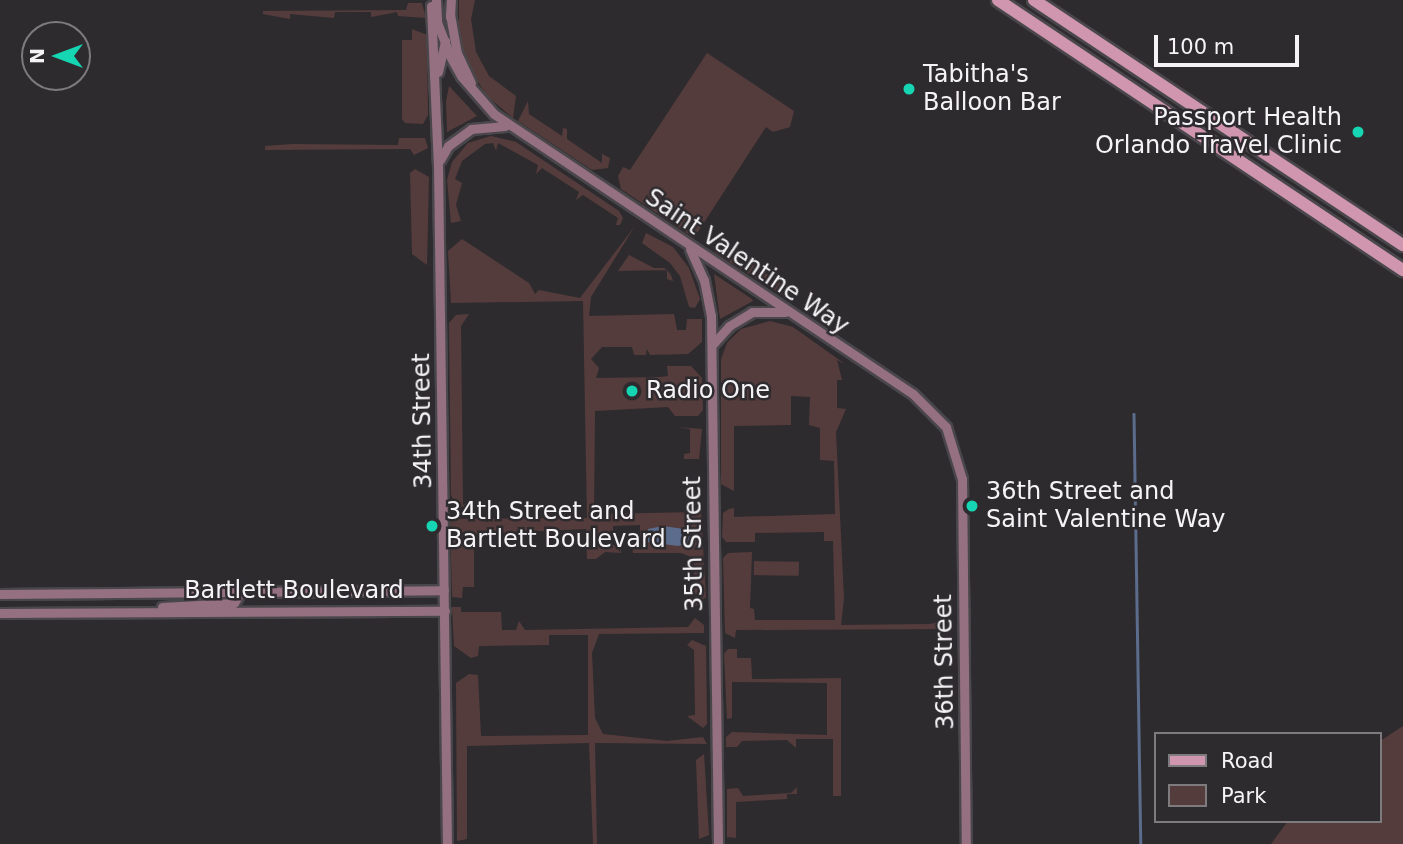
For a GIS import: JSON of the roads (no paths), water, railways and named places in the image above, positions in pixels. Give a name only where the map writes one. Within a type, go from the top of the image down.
[{"type":"street","name":"34th Street","points":[[433,0],[437,22],[461,76]]},
{"type":"street","name":"34th Street","points":[[433,0],[438,166],[447,844]]},
{"type":"street","name":"34th Street","points":[[436,80],[451,0]]},
{"type":"street","points":[[998,0],[1403,270]]},
{"type":"street","points":[[1016,12],[1023,0]]},
{"type":"street","points":[[1034,0],[1403,245]]},
{"type":"street","name":"Saint Valentine Way","points":[[450,13],[457,52],[480,100]]},
{"type":"street","name":"Saint Valentine Way","points":[[461,76],[480,100],[510,127],[929,408],[951,436],[962,479]]},
{"type":"street","points":[[438,166],[448,146],[471,129],[496,123],[510,127]]},
{"type":"street","points":[[1320,215],[1332,198]]},
{"type":"street","name":"35th Street","points":[[689,247],[709,297],[712,345],[718,844]]},
{"type":"street","points":[[712,345],[729,326],[752,312],[788,313]]},
{"type":"street","name":"36th Street","points":[[962,479],[966,844]]},
{"type":"street","name":"Bartlett Boulevard","points":[[0,594],[444,590]]},
{"type":"street","name":"Bartlett Boulevard","points":[[143,612],[178,604],[234,603],[240,593]]},
{"type":"street","name":"Bartlett Boulevard","points":[[0,613],[445,611]]},
{"type":"water","points":[[663,526],[691,530],[692,542],[678,546],[648,542],[648,529]]},
{"type":"waterway","points":[[1134,414],[1141,844]]},
{"type":"place","name":"Tabitha's Balloon Bar","points":[[909,89]]},
{"type":"place","name":"Passport Health Orlando Travel Clinic","points":[[1358,132]]},
{"type":"place","name":"Radio One","points":[[632,391]]},
{"type":"place","name":"36th Street and Saint Valentine Way","points":[[972,506]]},
{"type":"place","name":"34th Street and Bartlett Boulevard","points":[[432,526]]}]
